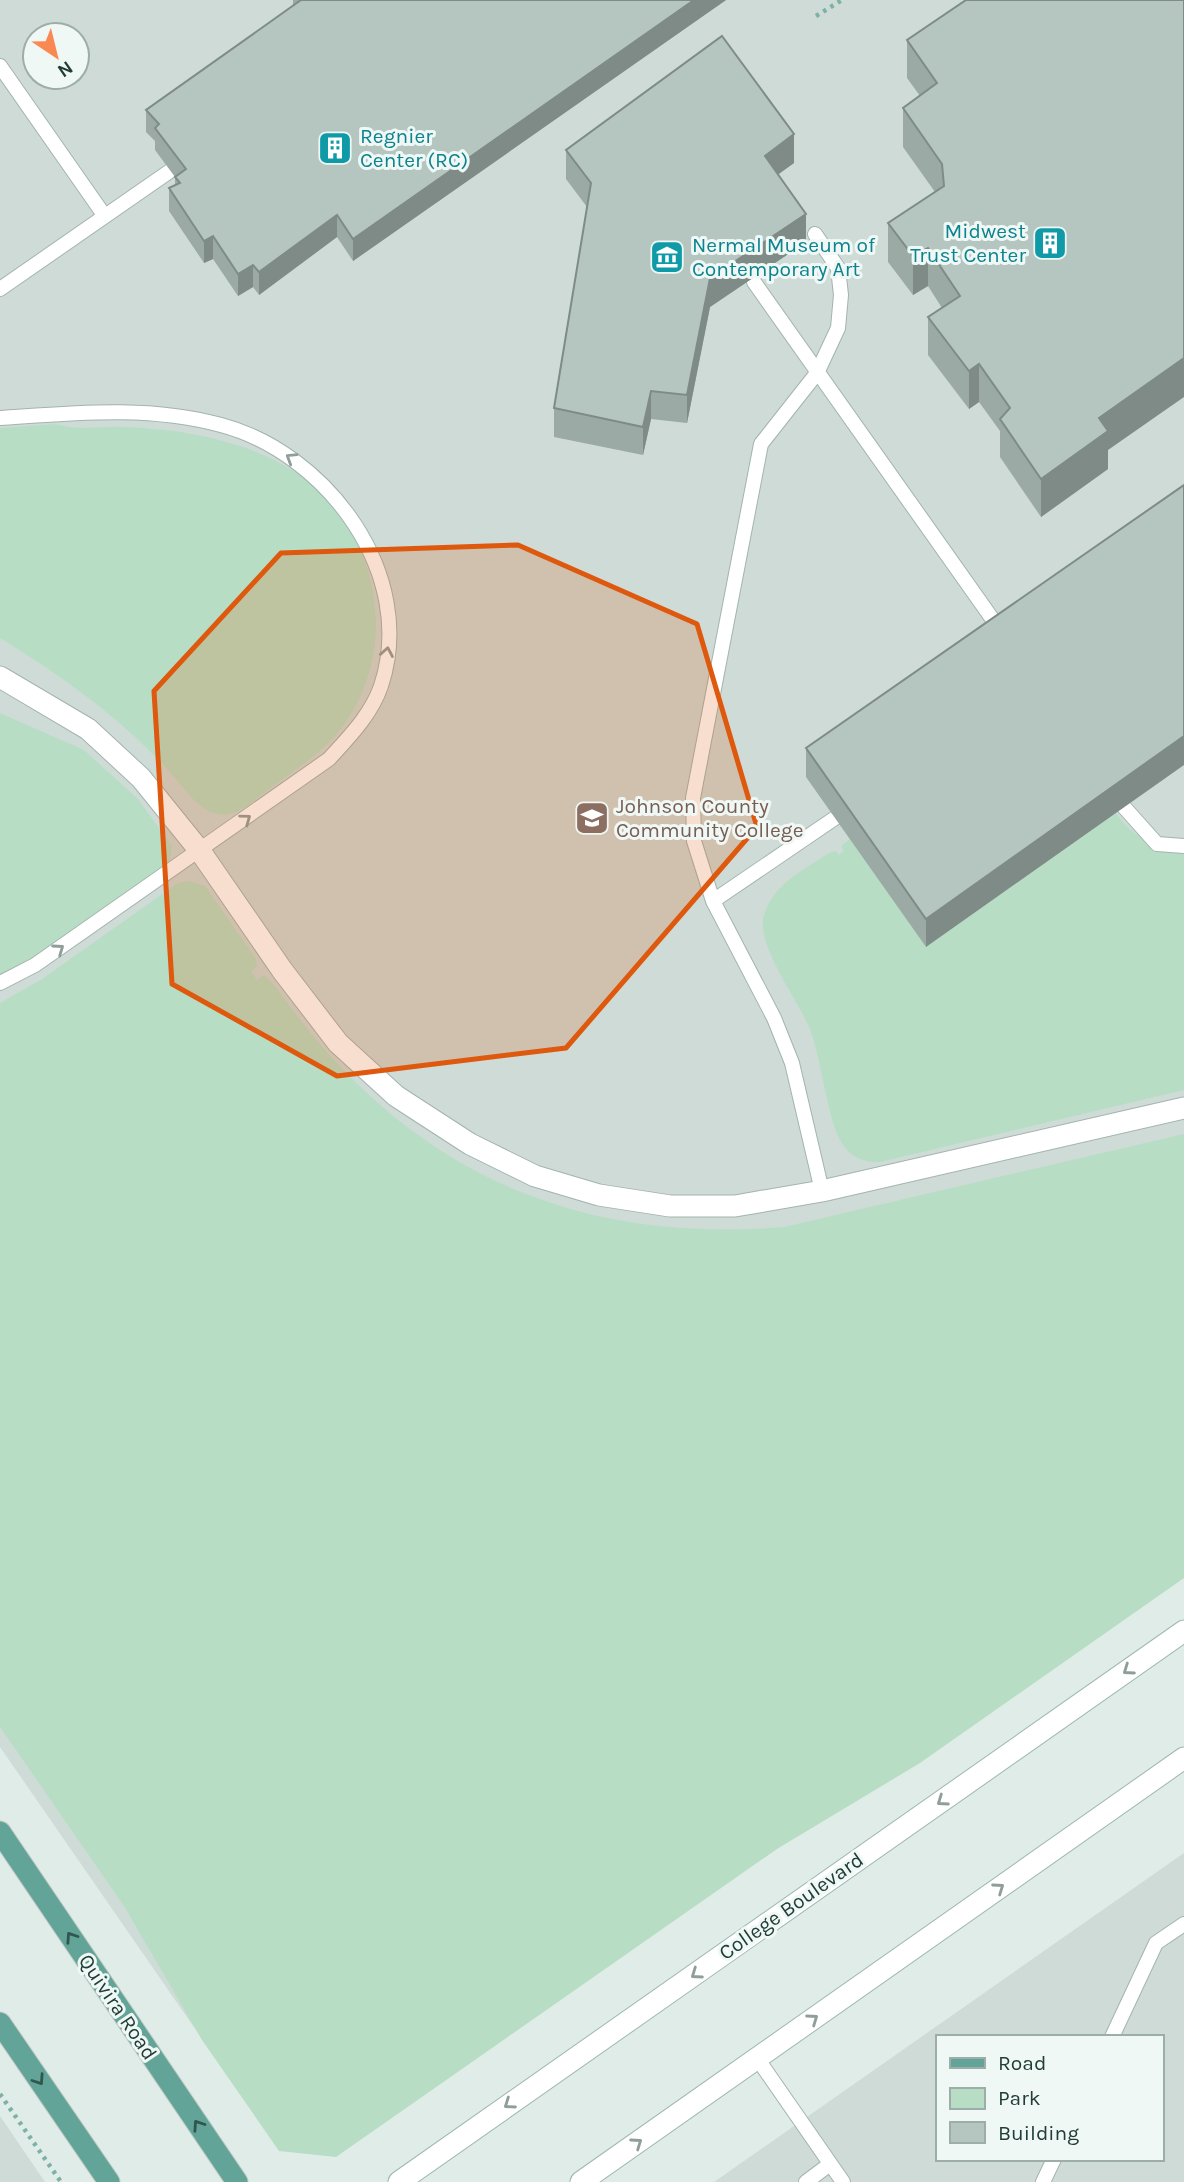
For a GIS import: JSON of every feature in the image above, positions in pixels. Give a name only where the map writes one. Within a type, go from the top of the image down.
[{"type":"main road","points":[[0,677],[88,729],[141,778],[200,851],[282,970],[338,1042],[396,1096],[470,1144],[548,1180],[599,1195],[670,1206],[735,1206],[822,1191],[1184,1108]]},
{"type":"main road","name":"College Boulevard","points":[[399,2182],[1184,1631]]},
{"type":"main road","points":[[581,2182],[1184,1758]]},
{"type":"main road","name":"Quivira Road","points":[[0,1832],[237,2182]]},
{"type":"main road","points":[[0,2023],[109,2182]]},
{"type":"lane","points":[[0,66],[104,215]]},
{"type":"lane","points":[[0,289],[170,171]]},
{"type":"lane","points":[[815,234],[838,268],[841,295],[838,328],[817,373],[761,444],[693,799],[694,841],[713,901],[774,1018],[792,1063],[822,1191]]},
{"type":"lane","points":[[754,282],[1011,645]]},
{"type":"lane","points":[[0,418],[109,410],[170,415],[222,425],[263,440],[301,464],[335,496],[361,536],[383,585],[389,640],[381,686],[360,724],[329,759],[35,965],[0,983]]},
{"type":"lane","points":[[1124,807],[1157,844],[1184,846]]},
{"type":"lane","points":[[713,901],[835,818]]},
{"type":"lane","points":[[1113,2035],[1156,1943],[1184,1924]]},
{"type":"lane","points":[[757,2058],[843,2182]]},
{"type":"lane","points":[[1043,2182],[1053,2161]]},
{"type":"lane","points":[[806,2182],[830,2164]]},
{"type":"path","points":[[816,16],[842,0]]},
{"type":"path","points":[[0,2094],[61,2182]]},
{"type":"highlighted area","points":[[518,545],[697,624],[757,827],[566,1048],[337,1076],[172,984],[154,691],[281,553]]},
{"type":"shaded area","name":"Johnson County Community College","points":[[0,0],[1184,0],[1184,1560],[279,2150],[0,1747]]},
{"type":"shaded area","points":[[1184,1853],[1184,2182],[714,2182]]},
{"type":"shaded area","points":[[0,2116],[45,2182],[0,2182]]},
{"type":"green space","points":[[55,424],[81,428],[167,430],[234,444],[295,472],[325,497],[348,526],[364,560],[374,596],[376,633],[370,670],[356,705],[334,737],[304,764],[239,810],[224,815],[203,807],[151,752],[111,716],[46,667],[0,638],[0,428]]},
{"type":"green space","points":[[0,713],[84,750],[138,799],[172,846],[170,860],[165,866],[37,955],[0,975]]},
{"type":"green space","points":[[1116,813],[1130,829],[1146,839],[1184,847],[1184,1090],[880,1162],[870,1162],[851,1153],[837,1135],[809,1027],[771,955],[766,940],[764,915],[775,894],[800,871],[829,853],[836,851],[839,855],[844,851],[841,846],[850,839],[926,947]]},
{"type":"green space","points":[[189,881],[205,886],[256,959],[257,967],[251,971],[257,980],[264,975],[275,986],[324,1048],[377,1102],[434,1146],[495,1180],[560,1206],[630,1222],[705,1229],[784,1227],[1184,1134],[1184,1578],[920,1763],[777,1849],[336,2157],[279,2151],[202,2040],[124,1906],[0,1727],[0,1003],[42,979],[178,883]]},
{"type":"building","name":"Regnier Center (RC)","points":[[301,0],[694,0],[353,239],[337,215],[259,272],[253,265],[238,274],[213,236],[204,241],[169,188],[180,183],[175,177],[186,169],[155,128],[159,124],[146,110]]},
{"type":"building","name":"Midwest Trust Center","points":[[966,0],[1184,0],[1184,358],[1099,418],[1108,431],[1041,479],[1000,419],[1010,408],[979,364],[969,371],[928,317],[960,296],[928,248],[913,256],[888,223],[944,186],[942,164],[903,108],[937,83],[907,40]]},
{"type":"building","points":[[722,36],[794,134],[765,156],[806,214],[710,278],[687,395],[651,391],[643,427],[554,408],[591,183],[566,150]]},
{"type":"building","points":[[1184,485],[1184,736],[926,919],[806,748]]},
{"type":"place","name":"Regnier Center (RC)","points":[[335,148]]},
{"type":"place","name":"Midwest Trust Center","points":[[1050,243]]},
{"type":"place","name":"Nermal Museum of Contemporary Art","points":[[667,257]]},
{"type":"place","name":"Johnson County Community College","points":[[592,818]]}]
